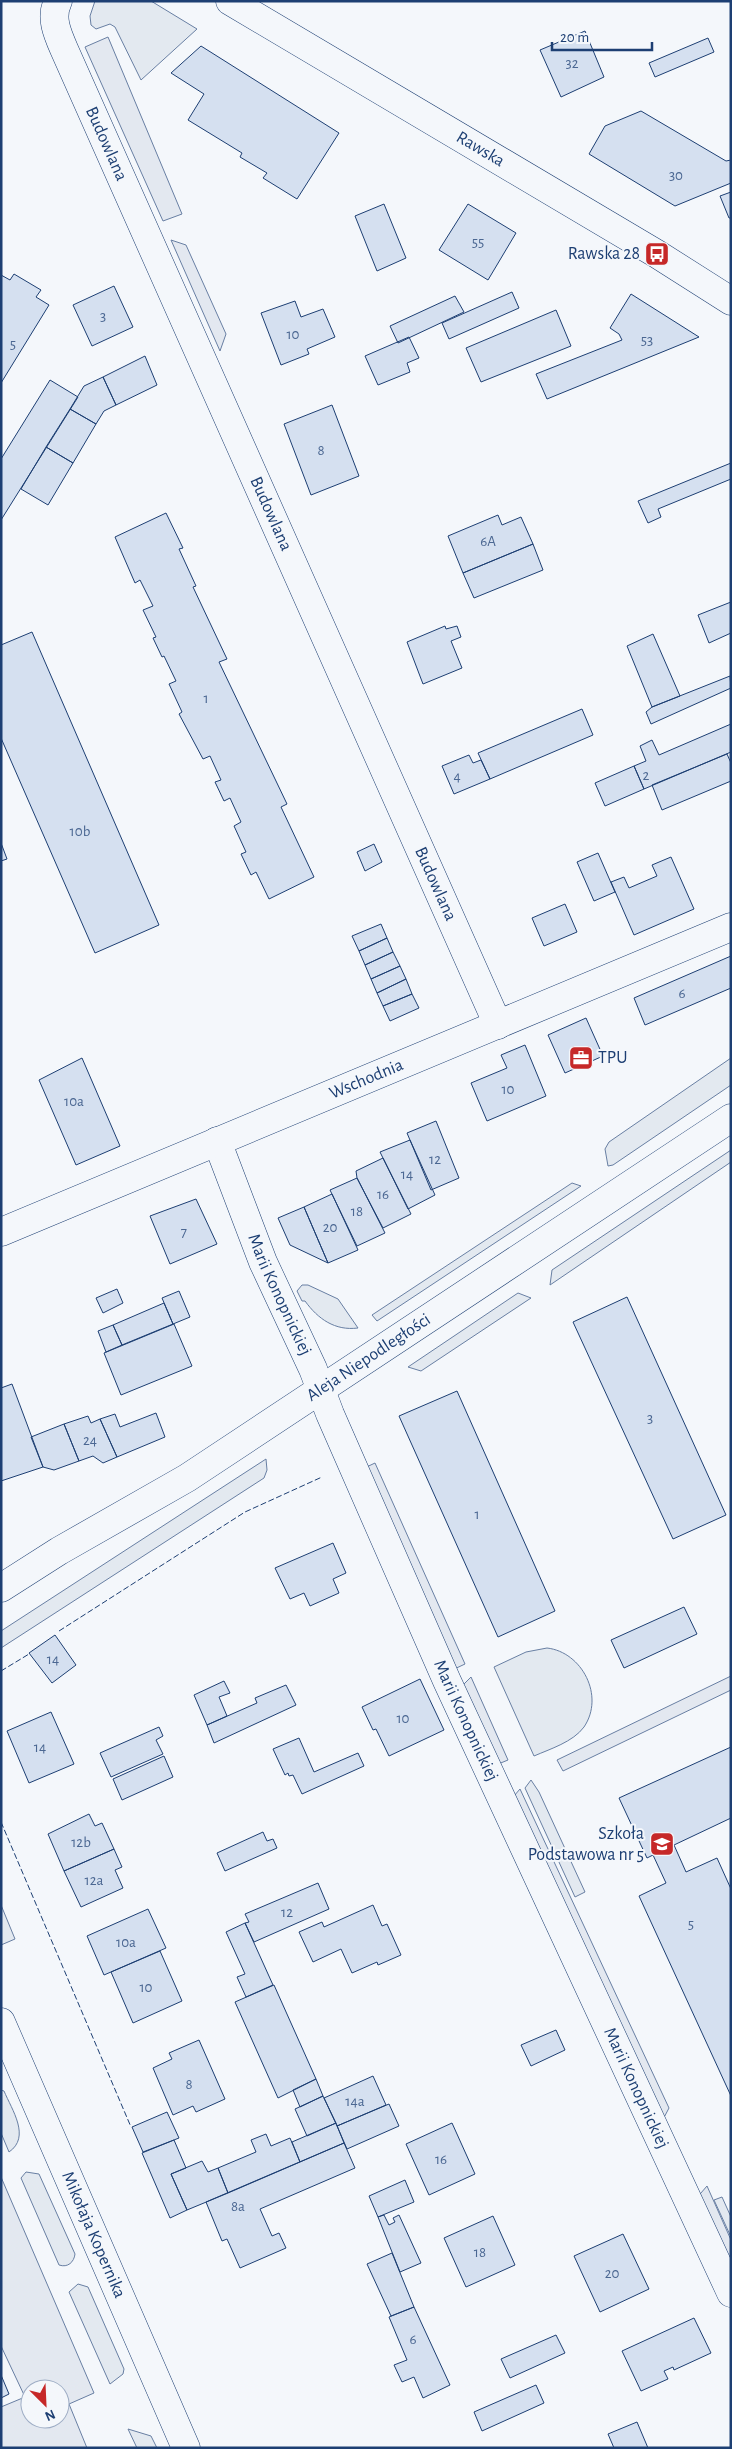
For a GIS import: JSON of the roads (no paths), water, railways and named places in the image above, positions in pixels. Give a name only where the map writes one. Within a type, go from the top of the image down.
[{"type":"street","name":"Budowlana","points":[[58,1],[54,8],[55,26],[67,56],[498,1025]]},
{"type":"street","name":"Rawska","points":[[230,1],[657,254],[731,301]]},
{"type":"street","name":"Wschodnia","points":[[1,1232],[731,927]]},
{"type":"street","name":"Aleja Niepodległości","points":[[1,1588],[59,1551],[186,1478],[731,1118]]},
{"type":"street","name":"Marii Konopnickiej","points":[[217,1141],[263,1262],[320,1388],[447,1681],[731,2292]]},
{"type":"street","name":"Mikołaja Kopernika","points":[[1,2022],[186,2448]]},
{"type":"place","name":"Rawska 28","points":[[657,254]]},
{"type":"place","name":"TPU","points":[[581,1058]]},
{"type":"place","name":"Szkoła Podstawowa nr 5","points":[[662,1844]]}]
